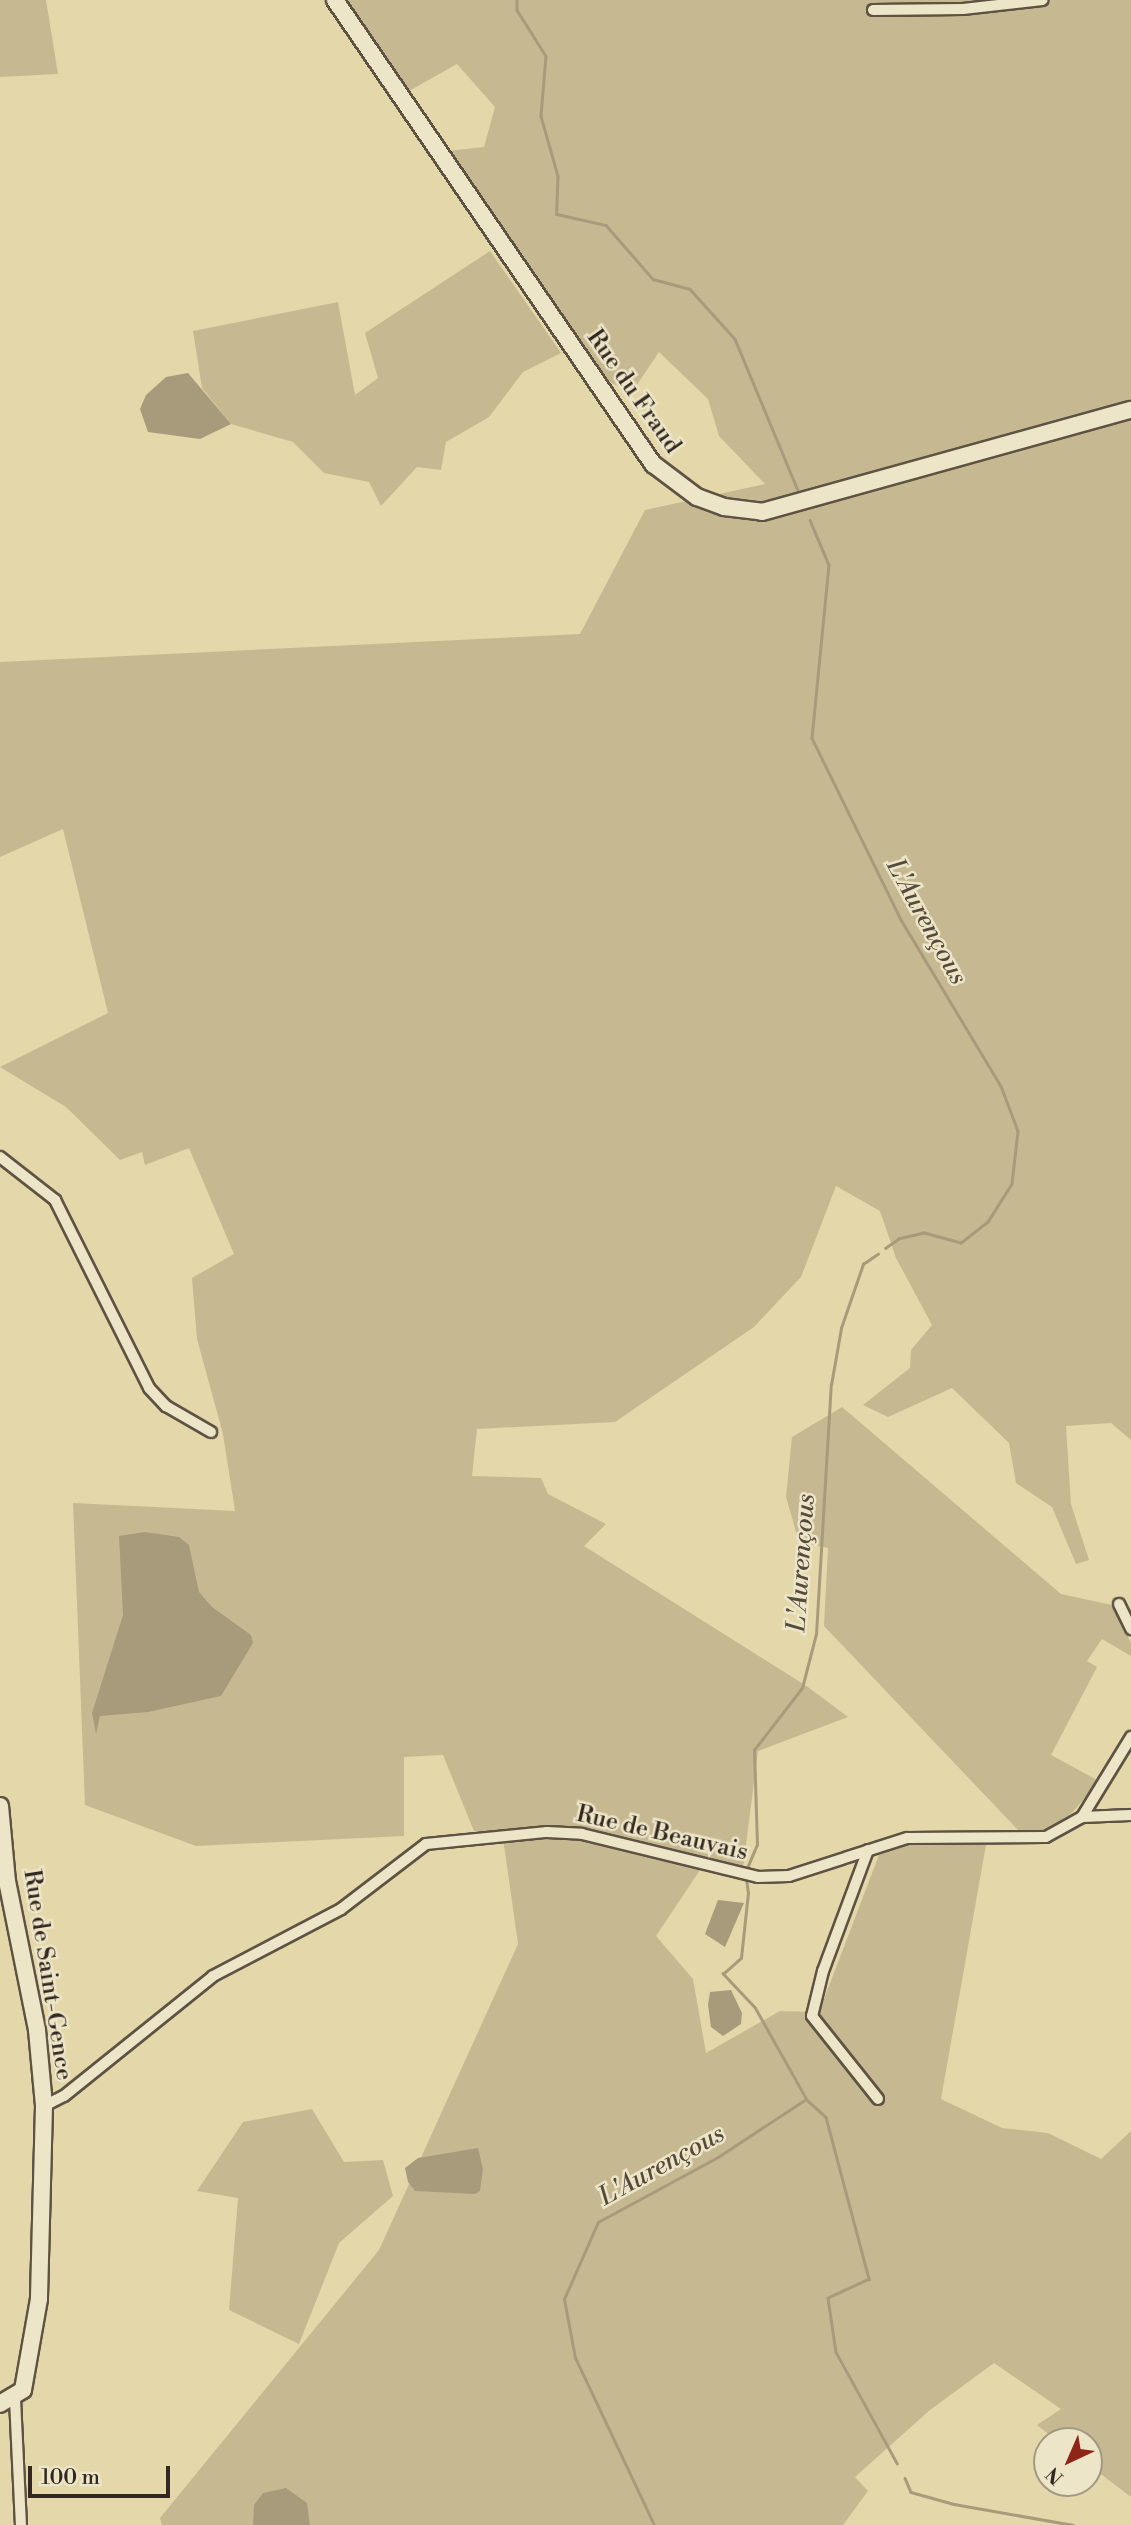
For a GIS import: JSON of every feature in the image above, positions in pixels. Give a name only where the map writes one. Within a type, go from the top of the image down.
[{"type":"street","name":"Rue du Fraud","points":[[335,0],[653,464],[697,497],[724,508],[762,512],[1131,410]]},
{"type":"street","points":[[873,10],[963,9],[1042,0]]},
{"type":"street","points":[[0,1157],[55,1200],[149,1388],[166,1406],[211,1432]]},
{"type":"street","points":[[1119,1604],[1131,1629]]},
{"type":"street","name":"Rue de Beauvais","points":[[44,2106],[64,2096],[213,1976],[341,1909],[426,1844],[547,1832],[582,1834],[758,1877],[789,1876],[907,1838],[1027,1840],[1046,1837],[1082,1817],[1108,1781],[1131,1737]]},
{"type":"street","name":"Rue de Saint-Gence","points":[[0,1806],[7,1881],[43,2069],[39,2299],[23,2390],[8,2401],[21,2525]]},
{"type":"street","points":[[1082,1817],[1131,1815]]},
{"type":"street","points":[[868,1850],[823,1971],[812,2016],[878,2099]]},
{"type":"shaded area","points":[[0,0],[46,0],[58,74],[0,77]]},
{"type":"shaded area","points":[[346,0],[1131,0],[1131,1440],[1111,1423],[1066,1426],[1071,1504],[1089,1560],[1076,1564],[1052,1507],[1016,1483],[1009,1443],[952,1388],[888,1417],[863,1405],[910,1368],[911,1350],[932,1325],[896,1258],[880,1211],[836,1186],[801,1277],[754,1327],[615,1422],[477,1429],[472,1476],[541,1478],[548,1494],[606,1524],[584,1546],[808,1687],[848,1717],[758,1751],[743,1868],[706,1861],[656,1936],[693,1979],[706,2053],[780,2011],[819,2012],[879,1855],[907,1845],[986,1845],[941,2099],[1002,2128],[1048,2133],[1101,2159],[1131,2131],[1131,2497],[1103,2476],[1103,2427],[1040,2427],[1037,2425],[1061,2409],[994,2363],[930,2410],[855,2477],[868,2491],[843,2525],[162,2525],[160,2518],[379,2250],[518,1944],[502,1831],[474,1831],[443,1755],[404,1757],[404,1836],[196,1846],[85,1805],[73,1503],[235,1511],[223,1434],[197,1339],[192,1278],[234,1254],[189,1148],[145,1165],[142,1152],[120,1160],[66,1107],[0,1067],[108,1013],[63,829],[0,857],[0,662],[580,634],[645,510],[765,484],[719,436],[708,399],[659,352],[632,392],[602,379],[447,151],[484,147],[495,107],[457,64],[409,91]]},
{"type":"shaded area","points":[[490,251],[561,353],[523,372],[489,417],[446,442],[441,470],[417,467],[381,506],[369,482],[324,473],[293,442],[231,424],[202,388],[193,331],[338,302],[355,395],[378,378],[365,333]]},
{"type":"shaded area","points":[[188,373],[231,424],[200,439],[148,432],[140,409],[146,395],[166,377]]},
{"type":"shaded area","points":[[842,1407],[1061,1594],[1112,1605],[1131,1643],[1131,1656],[1102,1639],[1087,1661],[1097,1667],[1051,1755],[1099,1781],[1070,1815],[1040,1832],[1020,1832],[824,1626],[828,1548],[799,1542],[786,1497],[792,1437]]},
{"type":"shaded area","points":[[145,1532],[179,1537],[189,1545],[199,1592],[212,1607],[251,1635],[253,1643],[221,1696],[148,1712],[100,1716],[96,1734],[92,1713],[123,1615],[119,1536]]},
{"type":"shaded area","points":[[718,1900],[744,1903],[725,1947],[705,1934]]},
{"type":"shaded area","points":[[731,1990],[742,2013],[741,2024],[723,2036],[711,2027],[708,2005],[710,1992]]},
{"type":"shaded area","points":[[312,2109],[344,2162],[383,2160],[393,2196],[339,2243],[299,2344],[229,2310],[238,2198],[197,2191],[243,2122]]},
{"type":"shaded area","points":[[478,2148],[483,2169],[480,2191],[475,2194],[415,2191],[408,2182],[405,2168],[418,2158]]},
{"type":"shaded area","points":[[286,2488],[307,2503],[310,2525],[253,2525],[254,2505],[263,2493]]},
{"type":"waterway","name":"L'Aurençous","points":[[517,0],[517,10],[546,56],[541,116],[558,176],[557,214],[606,225],[653,279],[690,289],[735,339],[799,493]]},
{"type":"waterway","name":"L'Aurençous","points":[[810,520],[829,565],[812,738],[900,918],[1001,1086],[1018,1131],[1012,1184],[988,1222],[961,1243],[924,1233],[899,1239],[886,1248]]},
{"type":"waterway","name":"L'Aurençous","points":[[747,1868],[757,1845],[754,1750],[802,1688],[816,1634],[831,1385],[841,1328],[863,1264],[878,1254]]},
{"type":"waterway","name":"L'Aurençous","points":[[654,2525],[575,2358],[564,2299],[598,2222],[718,2157],[806,2099],[755,2008],[723,1974],[741,1958],[748,1893],[746,1879]]},
{"type":"waterway","points":[[806,2099],[826,2117],[869,2279],[828,2298],[836,2352],[897,2463]]},
{"type":"waterway","points":[[905,2478],[911,2492],[954,2504],[1073,2525]]}]
